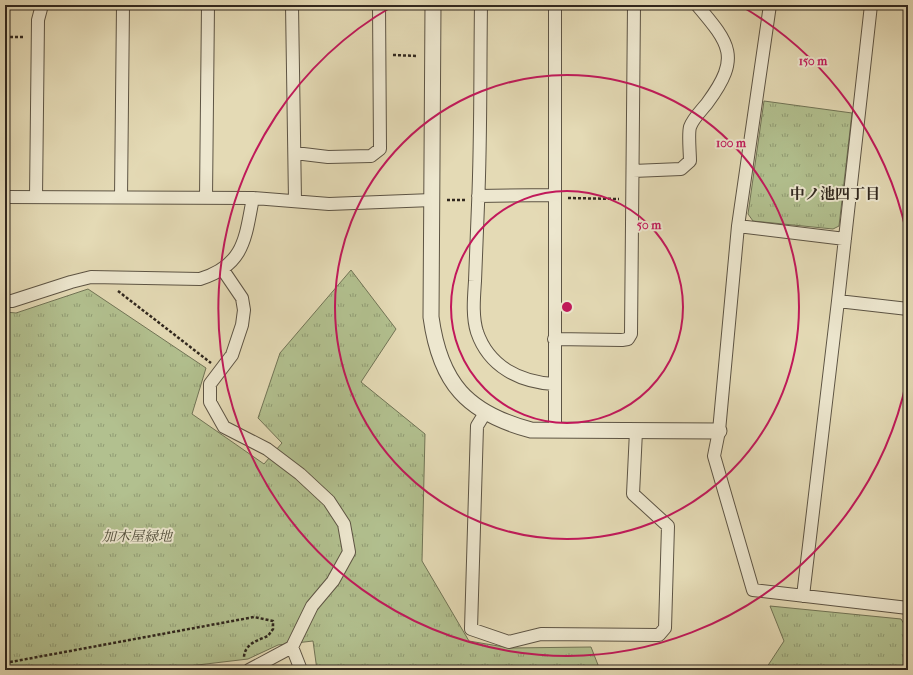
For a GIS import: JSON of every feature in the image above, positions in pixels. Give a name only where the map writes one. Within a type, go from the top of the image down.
[{"type":"street","points":[[36,197],[38,20],[42,5]]},
{"type":"street","points":[[121,198],[123,5]]},
{"type":"street","points":[[206,197],[208,5]]},
{"type":"street","points":[[292,5],[295,201]]},
{"type":"street","points":[[295,153],[328,157],[371,156],[376,154],[380,149],[379,5]]},
{"type":"street","points":[[433,5],[431,317],[434,342],[442,365],[451,381],[467,399],[485,413],[510,424],[531,430],[719,431]]},
{"type":"street","points":[[481,5],[478,198],[474,310],[477,332],[488,352],[498,365],[513,375],[535,383],[554,384]]},
{"type":"street","points":[[555,5],[555,430]]},
{"type":"street","points":[[554,339],[622,340],[628,339],[631,334],[631,200],[633,171],[634,5]]},
{"type":"street","points":[[633,171],[680,169],[690,161],[690,127],[721,84],[727,70],[728,55],[719,31],[697,5]]},
{"type":"street","points":[[770,5],[738,226],[719,431],[714,456],[754,590],[908,608]]},
{"type":"street","points":[[803,596],[871,5]]},
{"type":"street","points":[[478,198],[554,196]]},
{"type":"street","points":[[5,197],[253,198],[329,204],[432,200]]},
{"type":"street","points":[[5,301],[16,300],[81,279],[200,279],[223,270],[235,258],[244,242],[253,198]]},
{"type":"street","points":[[738,226],[845,239]]},
{"type":"street","points":[[223,270],[242,298],[244,310],[242,325],[232,355],[210,384],[210,402],[224,427],[267,449],[300,474],[328,501],[344,524],[349,552],[333,581],[312,606],[292,647],[247,667]]},
{"type":"street","points":[[838,301],[908,309]]},
{"type":"street","points":[[485,413],[477,426],[471,629],[509,642],[541,634],[659,635],[665,628],[668,526],[633,494],[636,431]]},
{"type":"street","points":[[292,647],[301,670]]},
{"type":"path","points":[[5,37],[38,37]]},
{"type":"path","points":[[379,54],[432,57]]},
{"type":"path","points":[[554,196],[631,200]]},
{"type":"path","points":[[432,200],[478,198]]},
{"type":"path","points":[[105,278],[107,283],[221,370]]},
{"type":"path","points":[[5,663],[254,616],[273,621],[272,629],[268,636],[253,642],[244,654],[247,667]]},
{"type":"green space","points":[[764,101],[852,113],[839,226],[833,229],[753,221],[748,214]]},
{"type":"green space","name":"加木屋緑地","points":[[351,270],[396,329],[361,382],[425,434],[422,561],[469,641],[510,648],[591,647],[600,670],[317,670],[313,641],[278,645],[248,659],[189,666],[5,670],[5,312],[16,313],[88,289],[206,368],[192,414],[264,464],[282,443],[258,418],[280,353]]},
{"type":"green space","points":[[770,606],[901,619],[908,630],[908,670],[765,670],[784,641]]},
{"type":"district","name":"中ノ池四丁目","points":[[835,194]]}]
